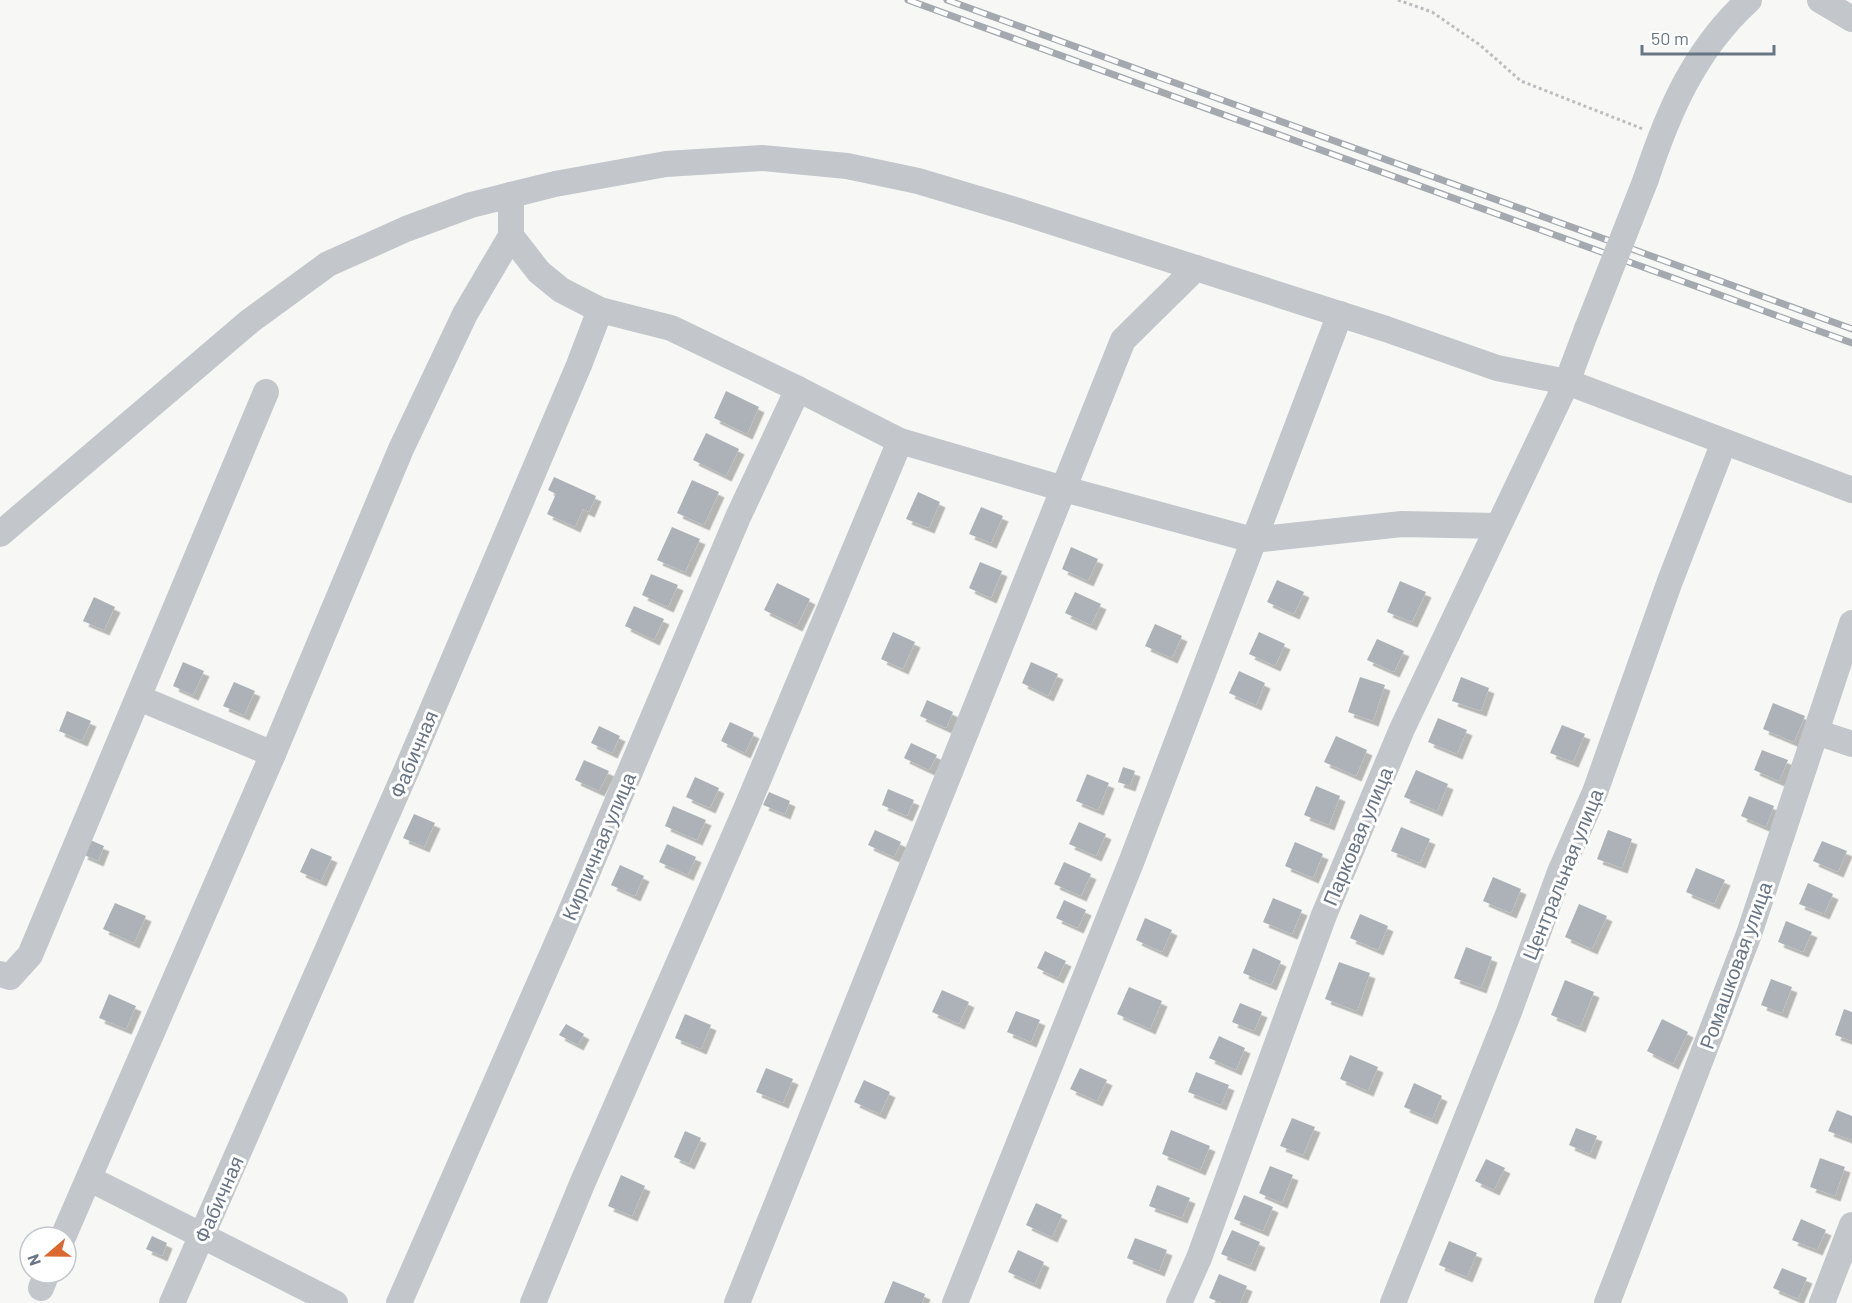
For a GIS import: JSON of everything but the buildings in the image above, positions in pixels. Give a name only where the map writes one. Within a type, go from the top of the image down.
[{"type":"street","name":"Парковая улица","points":[[1179,1303],[1199,1258],[1324,915],[1402,729],[1567,382],[1646,179],[1660,135],[1688,75],[1727,20],[1749,0]]},
{"type":"street","points":[[1820,0],[1852,19]]},
{"type":"street","points":[[0,534],[250,321],[328,264],[406,229],[471,205],[555,184],[666,164],[762,158],[847,166],[929,184],[1340,314],[1497,368],[1567,382],[1852,490]]},
{"type":"street","points":[[69,1225],[273,754],[401,449],[465,314],[512,236],[511,195]]},
{"type":"street","points":[[512,236],[539,272],[561,290],[600,310],[671,328],[798,388],[900,441],[1064,489],[1253,540],[1402,524],[1497,526]]},
{"type":"street","points":[[737,1303],[1123,340],[1196,268]]},
{"type":"street","name":"Фабичная","points":[[172,1303],[407,769],[579,366],[600,310]]},
{"type":"street","points":[[955,1303],[1132,860],[1340,314]]},
{"type":"street","name":"Кирпичная улица","points":[[399,1303],[568,918],[738,517],[798,388]]},
{"type":"street","points":[[0,974],[10,977],[30,956],[266,392]]},
{"type":"street","points":[[533,1303],[582,1184],[746,809],[900,441]]},
{"type":"street","name":"Центральная улица","points":[[1393,1303],[1509,1012],[1560,872],[1595,792],[1670,581],[1724,442]]},
{"type":"street","name":"Ромашковая улица","points":[[1607,1303],[1749,934],[1852,623]]},
{"type":"street","points":[[139,698],[273,754]]},
{"type":"street","points":[[1816,732],[1852,744]]},
{"type":"street","points":[[90,1179],[335,1303]]},
{"type":"street","points":[[1822,1303],[1852,1225]]},
{"type":"path","points":[[1398,0],[1432,12],[1480,45],[1521,81],[1660,135]]},
{"type":"railway","points":[[908,0],[1852,343]]},
{"type":"railway","points":[[947,0],[1852,329]]}]
